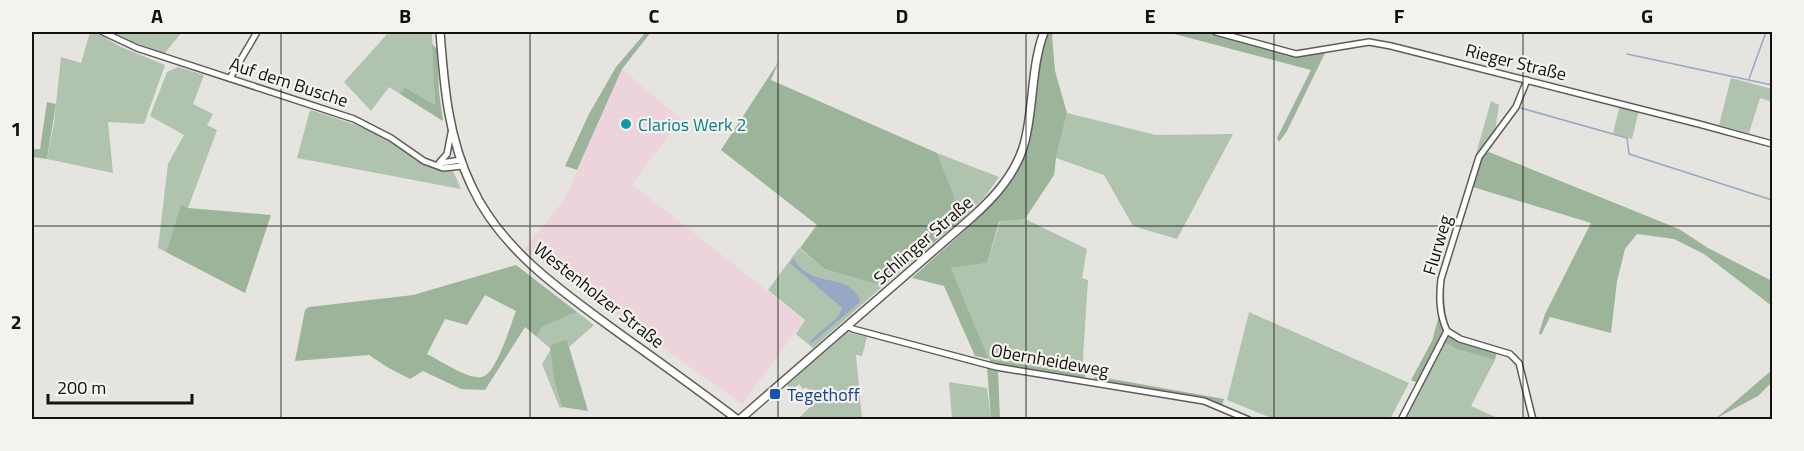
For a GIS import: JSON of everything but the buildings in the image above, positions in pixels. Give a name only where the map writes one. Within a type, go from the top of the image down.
[{"type":"street","name":"Auf dem Busche","points":[[103,32],[137,48],[354,119],[371,126],[424,161],[436,164]]},
{"type":"street","points":[[230,78],[257,32]]},
{"type":"street","name":"Westenholzer Straße","points":[[440,32],[444,90],[462,163],[485,212],[498,230],[528,261],[577,302],[739,420]]},
{"type":"street","name":"Schlinger Straße","points":[[739,420],[988,203],[1000,188],[1011,173],[1024,143],[1037,50],[1044,32]]},
{"type":"street","name":"Rieger Straße","points":[[1216,32],[1296,54],[1369,42],[1527,80],[1773,144]]},
{"type":"street","name":"Flurweg","points":[[1447,331],[1441,315],[1439,296],[1441,279],[1479,157],[1516,107],[1527,80]]},
{"type":"street","points":[[436,164],[447,154],[452,128]]},
{"type":"street","points":[[436,164],[462,163]]},
{"type":"street","name":"Obernheideweg","points":[[847,326],[996,368],[1204,401],[1249,420]]},
{"type":"street","points":[[1401,420],[1447,331],[1460,339],[1510,354],[1519,363],[1533,420]]},
{"type":"shaded area","points":[[622,69],[681,119],[632,184],[804,320],[742,404],[524,249],[565,199]]},
{"type":"green space","points":[[90,32],[95,32],[121,47],[165,65],[144,124],[108,122],[113,173],[47,159],[54,123],[61,57],[81,63]]},
{"type":"green space","points":[[114,32],[182,32],[164,54]]},
{"type":"green space","points":[[389,32],[432,32],[435,105],[405,87],[400,94],[389,87],[371,111],[344,82]]},
{"type":"green space","points":[[646,32],[651,32],[622,69],[577,170],[565,166],[589,114],[616,67]]},
{"type":"green space","points":[[1046,32],[1054,32],[1052,36],[1055,71],[1067,113],[1054,175],[1025,219],[999,222],[987,263],[951,268],[989,359],[975,356],[944,286],[912,278],[961,234],[995,199],[1020,163],[1030,130],[1042,46]]},
{"type":"green space","points":[[1167,32],[1208,32],[1296,57],[1325,53],[1287,131],[1279,142],[1277,138],[1311,70]]},
{"type":"green space","points":[[432,44],[437,49],[443,121],[400,94],[405,87],[435,105]]},
{"type":"green space","points":[[779,61],[771,80],[937,153],[963,218],[883,286],[824,269],[800,248],[817,225],[721,150]]},
{"type":"green space","points":[[178,67],[204,75],[193,104],[213,114],[207,125],[217,130],[188,208],[181,206],[166,252],[158,248],[168,164],[184,135],[150,116],[167,72]]},
{"type":"green space","points":[[1731,78],[1772,89],[1772,102],[1760,98],[1749,133],[1719,125]]},
{"type":"green space","points":[[1491,101],[1499,105],[1497,128],[1476,154]]},
{"type":"green space","points":[[47,102],[56,104],[47,159],[32,157],[32,149],[40,149]]},
{"type":"green space","points":[[1620,105],[1639,110],[1632,139],[1613,133]]},
{"type":"green space","points":[[310,110],[368,130],[386,138],[434,167],[453,171],[461,189],[297,158]]},
{"type":"green space","points":[[1067,113],[1156,135],[1233,134],[1177,239],[1133,226],[1104,175],[1056,158]]},
{"type":"green space","points":[[1489,152],[1679,229],[1708,248],[1772,281],[1772,306],[1704,254],[1674,239],[1637,234],[1625,249],[1617,281],[1611,333],[1550,317],[1541,335],[1539,333],[1545,314],[1591,223],[1473,187],[1481,157]]},
{"type":"green space","points":[[937,153],[999,177],[984,198],[963,218]]},
{"type":"green space","points":[[181,205],[188,208],[271,215],[245,293],[166,252]]},
{"type":"green space","points":[[1025,219],[1087,249],[1082,278],[1088,280],[1082,374],[989,359],[951,268],[987,263],[1000,222]]},
{"type":"green space","points":[[799,248],[824,269],[883,286],[813,348],[796,334],[805,320],[768,290]]},
{"type":"green space","points":[[516,265],[577,312],[542,327],[537,337],[525,327],[485,390],[461,389],[423,371],[410,379],[369,355],[295,361],[305,310],[309,307],[413,295]],"holes":[[[485,295],[516,311],[498,359],[493,368],[482,377],[462,373],[427,354],[445,319],[467,325]]]},
{"type":"green space","points":[[577,312],[594,325],[569,347],[567,339],[550,345],[551,349],[537,337],[542,327]]},
{"type":"green space","points":[[1249,312],[1409,383],[1390,419],[1274,419],[1227,400]]},
{"type":"green space","points":[[1439,316],[1445,331],[1418,383],[1411,380],[1432,341]]},
{"type":"green space","points":[[847,332],[867,337],[862,356],[856,355],[862,419],[798,419],[817,400],[806,387],[803,389],[799,384],[792,390],[786,384]]},
{"type":"green space","points":[[1449,335],[1497,351],[1495,360],[1456,349],[1444,342]]},
{"type":"green space","points":[[567,339],[588,411],[562,407],[554,380],[550,345]]},
{"type":"green space","points":[[1444,342],[1456,349],[1495,360],[1471,406],[1500,419],[1405,420]]},
{"type":"green space","points":[[551,349],[554,380],[562,407],[560,408],[542,364]]},
{"type":"green space","points":[[989,359],[1082,374],[1085,375],[1085,379],[995,364]]},
{"type":"green space","points":[[987,368],[998,372],[1000,419],[991,419]]},
{"type":"green space","points":[[1772,370],[1772,382],[1758,396],[1715,419]]},
{"type":"green space","points":[[1095,376],[1224,399],[1222,405],[1094,381]]},
{"type":"green space","points":[[949,382],[987,388],[991,419],[952,419]]},
{"type":"water","points":[[793,258],[800,268],[809,274],[846,285],[860,299],[859,303],[812,343],[810,342],[812,339],[838,317],[842,308],[790,263]]},
{"type":"waterway","points":[[1749,79],[1766,32]]},
{"type":"waterway","points":[[1627,54],[1772,85]]},
{"type":"waterway","points":[[1521,108],[1627,138],[1629,154],[1772,200]]},
{"type":"place","name":"Clarios Werk 2","points":[[626,124]]},
{"type":"place","name":"Tegethoff","points":[[775,394]]}]
